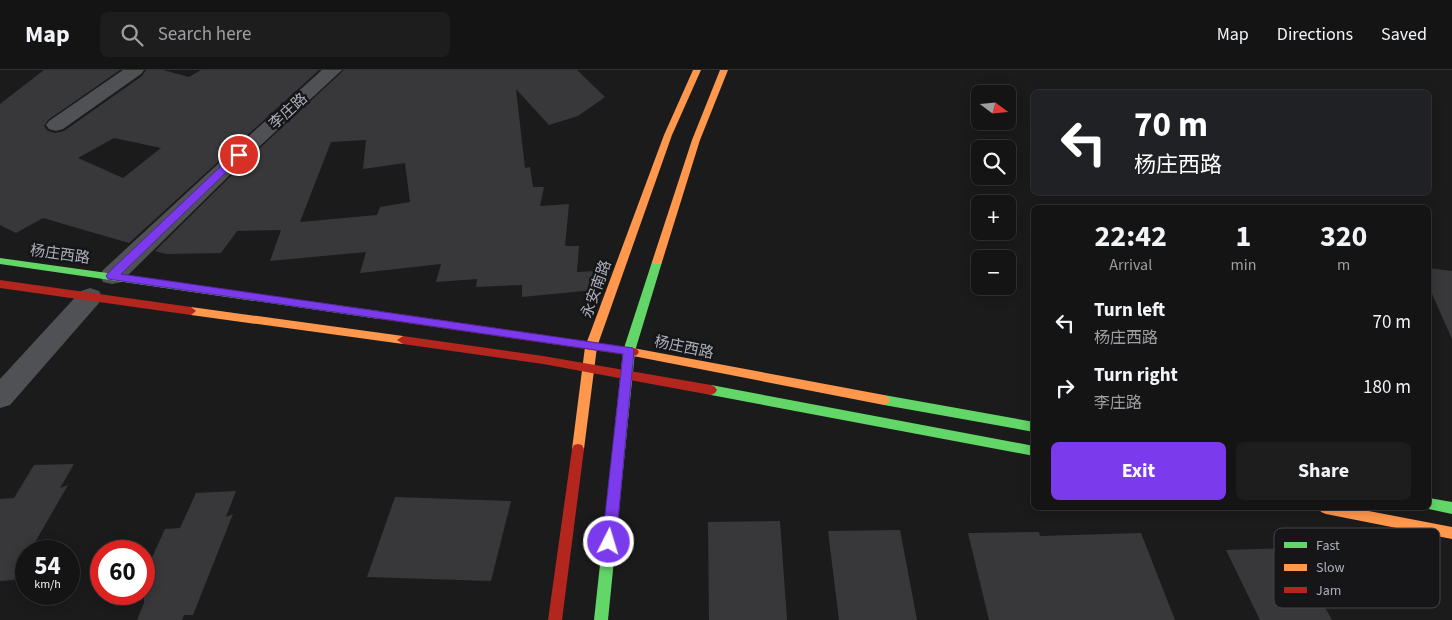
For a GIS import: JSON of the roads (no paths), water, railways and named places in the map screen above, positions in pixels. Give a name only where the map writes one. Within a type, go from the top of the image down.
[{"type":"street","points":[[56,125],[135,70]]},
{"type":"street","name":"李庄路","points":[[112,276],[239,155],[333,70]]},
{"type":"street","name":"永安南路","points":[[555,620],[591,346],[668,135],[697,70]]},
{"type":"street","points":[[601,620],[629,351],[696,140],[724,70]]},
{"type":"street","name":"杨庄西路","points":[[0,261],[629,351],[803,386],[1031,427]]},
{"type":"street","points":[[0,284],[626,374],[1031,449]]},
{"type":"street","points":[[0,396],[90,297]]},
{"type":"street","points":[[1431,504],[1452,508]]},
{"type":"street","points":[[1336,510],[1427,528]]}]
